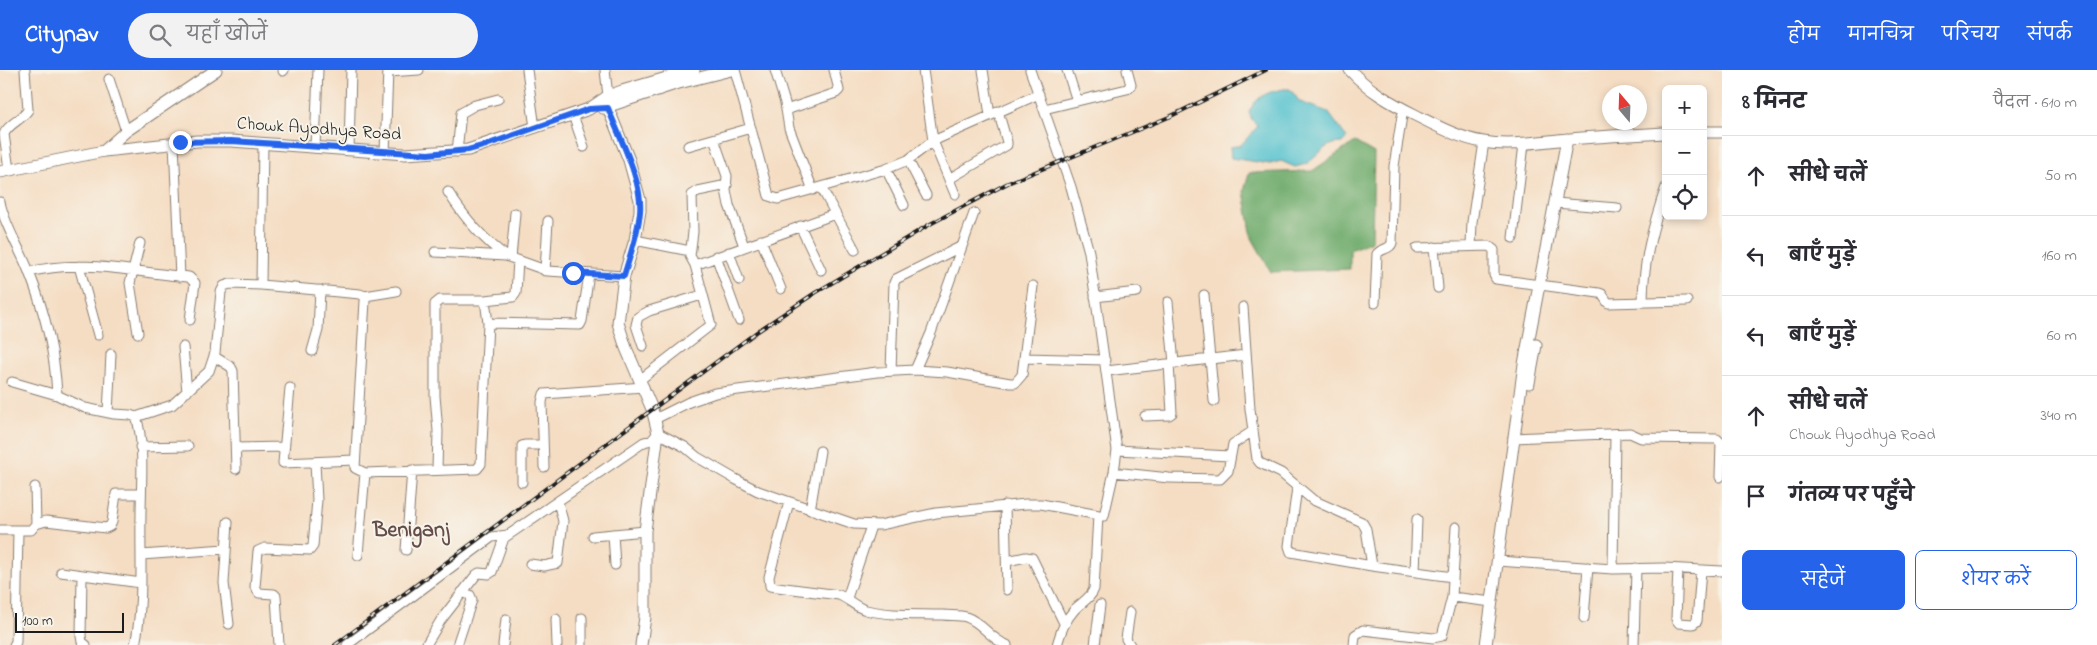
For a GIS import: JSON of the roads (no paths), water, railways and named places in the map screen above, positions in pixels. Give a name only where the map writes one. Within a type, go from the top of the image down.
[{"type":"main road","points":[[104,151],[126,131],[216,70]]},
{"type":"main road","points":[[671,77],[694,70]]},
{"type":"main road","points":[[671,77],[730,70]]},
{"type":"main road","points":[[1344,70],[1360,89],[1402,116],[1451,138],[1524,144],[1662,133]]},
{"type":"main road","points":[[1350,70],[1374,92],[1401,108],[1447,131],[1475,140]]},
{"type":"main road","points":[[1358,70],[1382,93],[1435,121],[1459,129],[1475,140]]},
{"type":"main road","name":"Chowk Ayodhya Road","points":[[5,171],[104,151],[174,143],[231,141],[385,152],[428,154],[457,152],[486,145],[572,115],[671,77]]},
{"type":"main road","points":[[608,102],[638,188],[640,211],[635,240],[624,276],[618,323],[626,348],[642,383],[658,433],[645,531],[645,617],[642,645]]},
{"type":"main road","points":[[1707,132],[1722,132]]},
{"type":"main road","points":[[1493,645],[1524,364],[1543,286],[1570,139]]},
{"type":"main road","points":[[1486,645],[1492,602],[1501,561]]},
{"type":"street","points":[[5,171],[4,134],[6,129],[25,115],[28,110],[25,70]]},
{"type":"street","points":[[315,148],[318,70]]},
{"type":"street","points":[[348,150],[351,117],[351,70]]},
{"type":"street","points":[[385,152],[388,71],[419,70]]},
{"type":"street","points":[[526,70],[539,126]]},
{"type":"street","points":[[605,70],[608,102]]},
{"type":"street","points":[[736,70],[769,196],[778,199],[908,160],[933,141],[1039,94]]},
{"type":"street","points":[[775,70],[789,128],[817,188],[835,214],[855,250]]},
{"type":"street","points":[[786,110],[836,93],[839,90],[834,70]]},
{"type":"street","points":[[923,70],[933,141],[955,194]]},
{"type":"street","points":[[949,179],[1007,145],[994,113],[983,70]]},
{"type":"street","points":[[426,645],[441,620],[476,575],[492,572],[501,543],[508,535],[644,442],[652,440],[658,433],[685,447],[697,457],[735,480],[758,491],[854,524],[871,526],[936,513],[1005,505],[1041,504],[1104,516],[1117,450],[1089,252],[1080,217],[1030,70]]},
{"type":"street","points":[[1068,70],[1077,101]]},
{"type":"street","points":[[1044,109],[1127,89],[1131,85],[1127,70]]},
{"type":"street","points":[[109,79],[126,131]]},
{"type":"street","points":[[457,152],[461,113],[475,105],[498,99]]},
{"type":"street","points":[[572,115],[584,147]]},
{"type":"street","points":[[1375,303],[1377,254],[1389,248],[1392,243],[1394,166],[1402,116]]},
{"type":"street","points":[[688,146],[751,128]]},
{"type":"street","points":[[714,138],[727,176],[729,205],[744,246]]},
{"type":"street","points":[[1471,246],[1475,140]]},
{"type":"street","points":[[174,143],[180,277]]},
{"type":"street","points":[[261,285],[263,143]]},
{"type":"street","points":[[1513,238],[1524,144]]},
{"type":"street","points":[[908,160],[926,195]]},
{"type":"street","points":[[886,168],[904,206]]},
{"type":"street","points":[[544,466],[542,402],[544,394],[642,383],[711,326],[695,265],[691,262],[690,251],[693,232],[692,194],[727,185]]},
{"type":"street","points":[[448,192],[472,226],[486,241],[512,258],[545,271],[624,276]]},
{"type":"street","points":[[1643,302],[1644,270],[1654,222],[1662,199]]},
{"type":"street","points":[[0,202],[8,226],[29,272],[48,328],[54,356],[57,395]]},
{"type":"street","points":[[1558,203],[1617,208]]},
{"type":"street","points":[[437,470],[435,304],[440,300],[485,300],[513,297],[516,293],[512,258],[516,212]]},
{"type":"street","points":[[915,370],[974,213]]},
{"type":"street","points":[[695,265],[835,214]]},
{"type":"street","points":[[545,271],[548,221]]},
{"type":"street","points":[[800,226],[821,270]]},
{"type":"street","points":[[635,240],[690,251]]},
{"type":"street","points":[[761,240],[781,289]]},
{"type":"street","points":[[138,332],[130,292],[132,271],[140,243]]},
{"type":"street","points":[[891,371],[894,283],[896,279],[962,246]]},
{"type":"street","points":[[1417,248],[1489,246],[1494,250],[1494,275],[1496,279],[1599,293],[1602,294],[1608,303],[1687,301]]},
{"type":"street","points":[[1434,247],[1438,288]]},
{"type":"street","points":[[436,252],[512,258]]},
{"type":"street","points":[[729,252],[739,280]]},
{"type":"street","points":[[716,256],[739,320]]},
{"type":"street","points":[[29,272],[58,266],[79,266],[189,278],[195,283],[190,320]]},
{"type":"street","points":[[79,266],[98,335]]},
{"type":"street","points":[[488,323],[580,325],[589,274]]},
{"type":"street","points":[[12,382],[57,395],[85,408],[136,417],[172,405],[209,371],[214,357],[221,292],[224,286],[230,284],[261,285],[365,296],[396,291]]},
{"type":"street","points":[[655,419],[689,402],[716,394],[891,371],[947,372],[1010,383],[1019,380],[1022,375],[1033,286]]},
{"type":"street","points":[[312,351],[318,330],[320,290]]},
{"type":"street","points":[[1095,297],[1137,292]]},
{"type":"street","points":[[1204,294],[1214,401]]},
{"type":"street","points":[[643,346],[636,325],[638,317],[702,295]]},
{"type":"street","points":[[365,296],[355,468],[365,473],[480,468],[488,323],[485,300]]},
{"type":"street","points":[[1145,416],[1169,415],[1172,413],[1172,363],[1168,302]]},
{"type":"street","points":[[1243,307],[1257,458],[1260,463],[1281,473],[1296,488],[1313,500],[1362,522],[1366,529],[1372,566]]},
{"type":"street","points":[[183,347],[187,392]]},
{"type":"street","points":[[108,413],[111,354]]},
{"type":"street","points":[[1106,371],[1246,355]]},
{"type":"street","points":[[214,357],[232,367],[233,371],[236,469]]},
{"type":"street","points":[[1024,358],[1104,360]]},
{"type":"street","points":[[290,388],[283,463],[355,460]]},
{"type":"street","points":[[134,645],[141,604],[140,447],[136,417]]},
{"type":"street","points":[[1114,472],[1169,478],[1220,479],[1228,471],[1233,444],[1253,431]]},
{"type":"street","points":[[1517,438],[1630,433],[1641,438],[1717,439],[1720,443],[1720,477]]},
{"type":"street","points":[[1613,569],[1614,434]]},
{"type":"street","points":[[522,482],[522,446],[543,444]]},
{"type":"street","points":[[140,447],[188,446]]},
{"type":"street","points":[[236,448],[284,447]]},
{"type":"street","points":[[1117,450],[1230,456]]},
{"type":"street","points":[[810,510],[820,451]]},
{"type":"street","points":[[279,645],[276,596],[274,594],[259,593],[255,587],[258,551],[265,548],[310,550],[313,546],[317,500],[315,462]]},
{"type":"street","points":[[406,550],[412,470]]},
{"type":"street","points":[[358,555],[365,473]]},
{"type":"street","points":[[36,487],[36,524]]},
{"type":"street","points":[[1296,488],[1289,546],[1291,552],[1453,577]]},
{"type":"street","points":[[0,530],[31,530],[36,524],[46,522],[106,528],[112,522],[116,494],[141,494]]},
{"type":"street","points":[[530,564],[544,566],[558,563],[562,521],[558,502]]},
{"type":"street","points":[[789,502],[769,577],[770,586],[839,595],[847,598],[856,607],[865,610],[891,614],[964,616],[976,622],[998,641],[1007,645]]},
{"type":"street","points":[[1005,505],[1007,590]]},
{"type":"street","points":[[1056,645],[1064,623],[1075,609],[1092,594],[1094,588],[1098,515]]},
{"type":"street","points":[[1415,572],[1417,519]]},
{"type":"street","points":[[228,522],[224,583],[228,624]]},
{"type":"street","points":[[847,598],[871,526]]},
{"type":"street","points":[[1354,645],[1355,636],[1363,630],[1439,638],[1442,636],[1452,597],[1456,527]]},
{"type":"street","points":[[14,645],[16,642],[18,604],[18,530]]},
{"type":"street","points":[[593,536],[645,531]]},
{"type":"street","points":[[613,534],[615,565]]},
{"type":"street","points":[[347,645],[492,537],[508,535]]},
{"type":"street","points":[[141,555],[225,549]]},
{"type":"street","points":[[1007,562],[1026,557],[1032,558],[1064,623]]},
{"type":"street","points":[[1501,561],[1613,569],[1678,568],[1722,571]]},
{"type":"street","points":[[1584,618],[1588,567]]},
{"type":"street","points":[[1634,645],[1636,568]]},
{"type":"street","points":[[1678,568],[1676,619],[1679,624],[1693,624],[1698,621],[1701,570]]},
{"type":"street","points":[[62,572],[141,582]]},
{"type":"street","points":[[82,575],[81,636],[82,642],[86,645]]},
{"type":"street","points":[[458,642],[472,600],[470,595],[462,592]]},
{"type":"street","points":[[1452,597],[1492,602]]},
{"type":"street","points":[[1095,645],[1100,605]]},
{"type":"street","points":[[1130,612],[1126,640],[1130,645]]},
{"type":"street","points":[[582,618],[582,645]]},
{"type":"street","points":[[503,645],[506,619]]},
{"type":"street","points":[[556,619],[557,645]]},
{"type":"water","points":[[1290,89],[1300,102],[1328,112],[1347,138],[1343,143],[1336,143],[1327,147],[1312,160],[1295,167],[1281,161],[1270,164],[1231,158],[1230,147],[1241,145],[1258,126],[1252,120],[1249,112],[1255,102],[1268,93]]},
{"type":"railway","points":[[335,645],[758,331],[815,293],[932,223],[1008,183],[1169,117],[1266,70]]},
{"type":"district","name":"Beniganj","points":[[411,531]]}]
